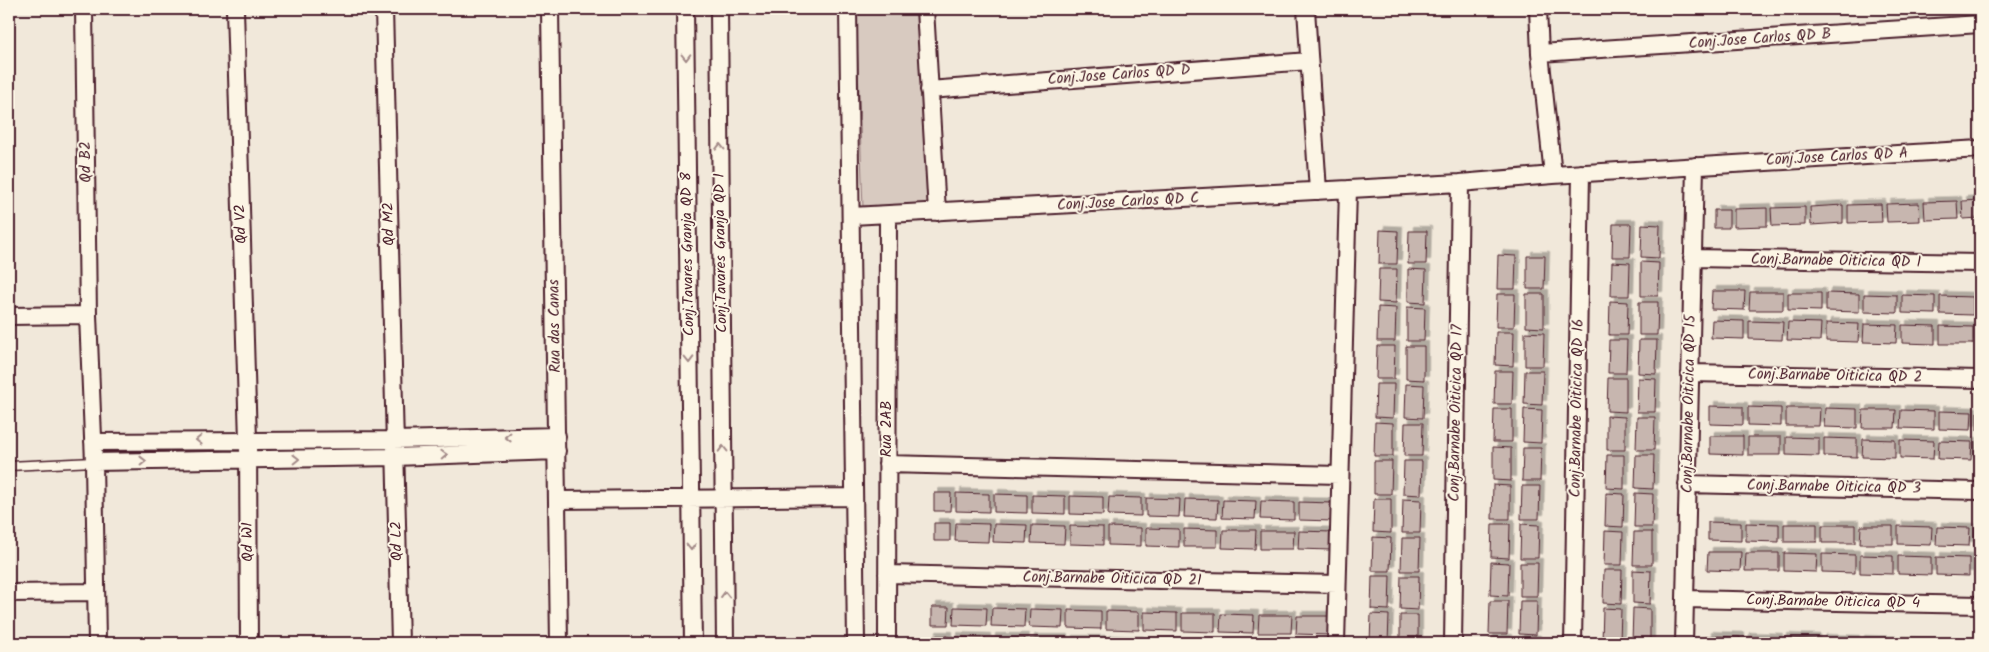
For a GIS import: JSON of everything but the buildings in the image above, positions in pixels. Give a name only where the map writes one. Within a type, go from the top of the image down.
[{"type":"street","name":"Qd B2","points":[[84,9],[88,315],[94,462],[97,643]]},
{"type":"street","name":"Qd V2","points":[[234,9],[248,440]]},
{"type":"street","name":"Qd M2","points":[[384,9],[394,440]]},
{"type":"street","name":"Rua das Canas","points":[[550,9],[559,643]]},
{"type":"street","name":"Conj.Tavares Granja QD 8","points":[[685,9],[693,643]]},
{"type":"street","name":"Conj.Tavares Granja QD 1","points":[[719,9],[725,643]]},
{"type":"street","points":[[848,9],[856,643]]},
{"type":"street","points":[[925,9],[938,212]]},
{"type":"street","points":[[1306,9],[1318,191]]},
{"type":"street","points":[[1538,9],[1540,53],[1553,175]]},
{"type":"street","name":"Conj.Jose Carlos QD B","points":[[1540,53],[1980,24]]},
{"type":"street","name":"Conj.Jose Carlos QD D","points":[[929,90],[1309,61]]},
{"type":"street","name":"Conj.Jose Carlos QD A","points":[[1553,175],[1980,149]]},
{"type":"street","name":"Conj.Barnabe Oiticica QD 15","points":[[1684,643],[1695,166]]},
{"type":"street","name":"Conj.Barnabe Oiticica QD 16","points":[[1572,643],[1581,173]]},
{"type":"street","name":"Conj.Jose Carlos QD C","points":[[852,216],[1460,183],[1553,175]]},
{"type":"street","name":"Conj.Barnabe Oiticica QD 17","points":[[1452,643],[1460,183]]},
{"type":"street","points":[[1336,643],[1348,189]]},
{"type":"street","name":"Rua 2AB","points":[[887,643],[888,215]]},
{"type":"street","name":"Conj.Barnabe Oiticica QD 1","points":[[1692,258],[1980,264]]},
{"type":"street","points":[[9,316],[88,315]]},
{"type":"street","name":"Conj.Barnabe Oiticica QD 2","points":[[1690,372],[1980,379]]},
{"type":"street","name":"Qd W1","points":[[248,440],[250,643]]},
{"type":"street","points":[[93,442],[394,440],[557,444]]},
{"type":"street","name":"Qd L2","points":[[394,440],[400,643]]},
{"type":"street","points":[[94,462],[395,456],[557,444]]},
{"type":"street","points":[[887,464],[1339,475]]},
{"type":"street","name":"Conj.Barnabe Oiticica QD 3","points":[[1687,484],[1980,491]]},
{"type":"street","points":[[558,500],[854,497]]},
{"type":"street","name":"Conj.Barnabe Oiticica QD 21","points":[[887,574],[1337,584]]},
{"type":"street","points":[[9,593],[96,592]]},
{"type":"street","name":"Conj.Barnabe Oiticica QD 4","points":[[1685,599],[1980,605]]},
{"type":"lane","points":[[9,466],[94,462]]},
{"type":"shaded area","points":[[856,9],[917,9],[928,206],[863,209]]}]
